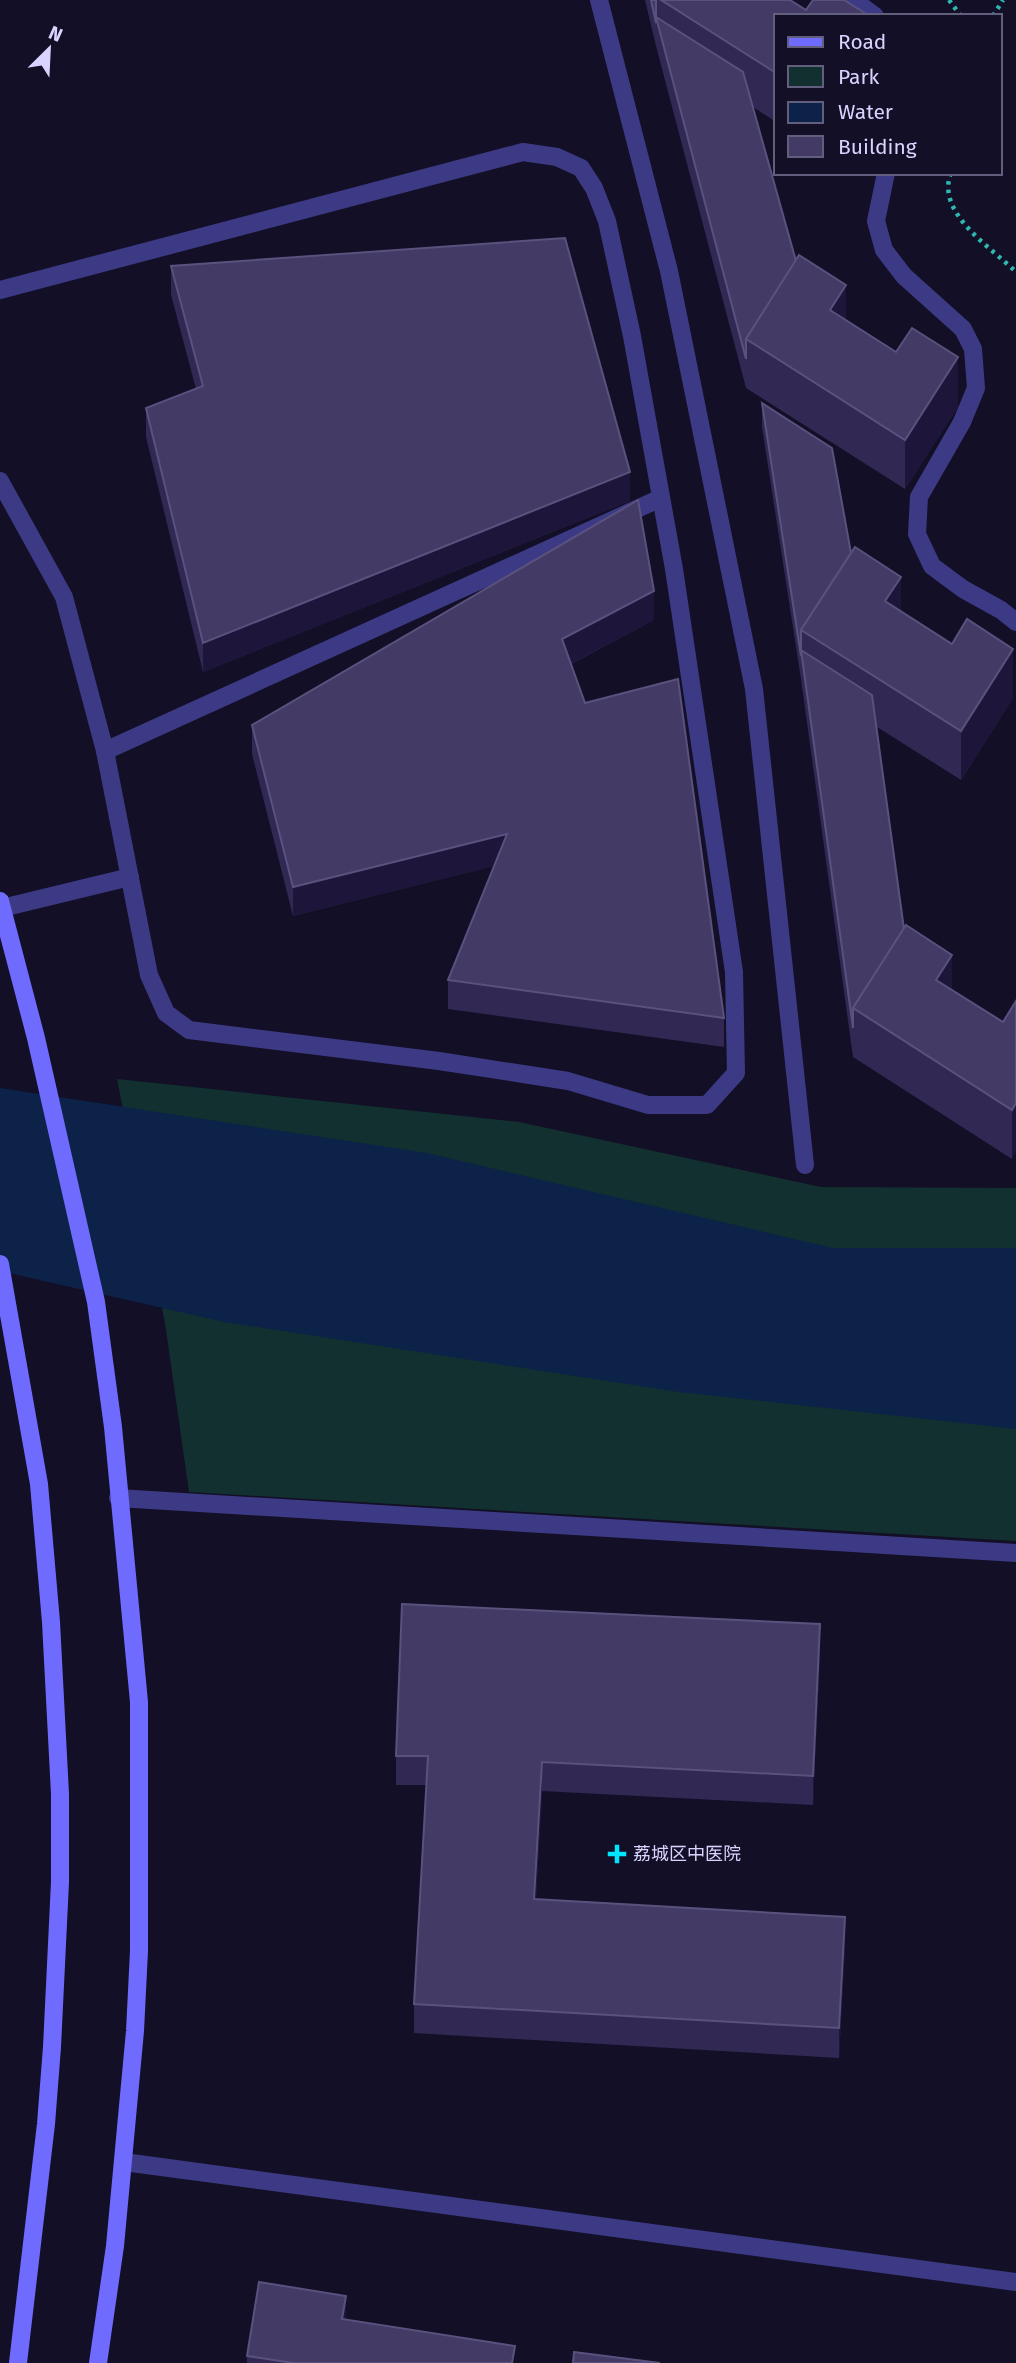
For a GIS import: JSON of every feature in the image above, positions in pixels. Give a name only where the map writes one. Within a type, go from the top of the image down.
[{"type":"main road","points":[[1,904],[39,1051],[96,1302],[113,1427],[139,1702],[139,1951],[124,2162],[98,2363]]},
{"type":"main road","points":[[0,1264],[39,1484],[51,1622],[60,1794],[60,1882],[52,2047],[46,2124],[18,2363]]},
{"type":"street","points":[[599,0],[669,271],[754,689],[805,1165]]},
{"type":"street","points":[[853,0],[872,14]]},
{"type":"street","points":[[0,290],[523,152],[557,157],[581,168],[594,188],[607,221],[632,336],[676,582],[734,972],[736,1073],[707,1105],[648,1105],[568,1081],[439,1061],[189,1030],[166,1013],[149,975],[105,751],[64,597],[0,481]]},
{"type":"street","points":[[886,175],[876,221],[884,250],[904,276],[963,329],[973,349],[976,388],[962,422],[919,498],[917,534],[932,566],[1016,622]]},
{"type":"street","points":[[105,751],[661,498]]},
{"type":"street","points":[[1,904],[130,877]]},
{"type":"street","points":[[118,1498],[1016,1553]]},
{"type":"street","points":[[124,2162],[1016,2282]]},
{"type":"path","points":[[950,175],[949,201],[960,221],[1016,272]]},
{"type":"green space","points":[[117,1079],[519,1122],[821,1187],[1016,1188],[1016,1541],[189,1492],[165,1323]]},
{"type":"water","points":[[0,1088],[427,1153],[833,1248],[1016,1248],[1016,1429],[679,1392],[224,1322],[0,1271]]},
{"type":"building","points":[[651,0],[656,0],[656,23]]},
{"type":"building","points":[[661,0],[790,0],[806,10],[813,0],[844,0],[866,14],[774,14],[774,72]]},
{"type":"building","points":[[656,17],[743,72],[796,261],[746,339],[746,359]]},
{"type":"building","points":[[565,238],[630,472],[203,643],[146,408],[203,386],[171,266]]},
{"type":"building","points":[[799,255],[846,285],[830,310],[896,352],[912,328],[958,357],[905,440],[746,339]]},
{"type":"building","points":[[762,403],[832,448],[851,553],[801,630],[801,656]]},
{"type":"building","points":[[638,500],[654,591],[562,639],[585,703],[678,679],[724,1018],[448,980],[507,834],[293,887],[252,725]]},
{"type":"building","points":[[855,547],[901,577],[885,601],[952,644],[967,619],[1013,649],[961,731],[801,630]]},
{"type":"building","points":[[801,650],[872,695],[904,929],[853,1008],[853,1028]]},
{"type":"building","points":[[906,925],[952,955],[936,980],[1003,1022],[1016,1001],[1016,1103],[1012,1110],[853,1008]]},
{"type":"building","points":[[402,1604],[820,1624],[813,1776],[542,1762],[534,1899],[845,1917],[839,2028],[414,2004],[428,1756],[396,1756]]},
{"type":"building","points":[[259,2282],[346,2296],[342,2319],[515,2346],[512,2363],[293,2363],[247,2356]]},
{"type":"building","points":[[574,2352],[660,2363],[573,2363]]},
{"type":"place","name":"荔城区中医院","points":[[617,1854]]}]
